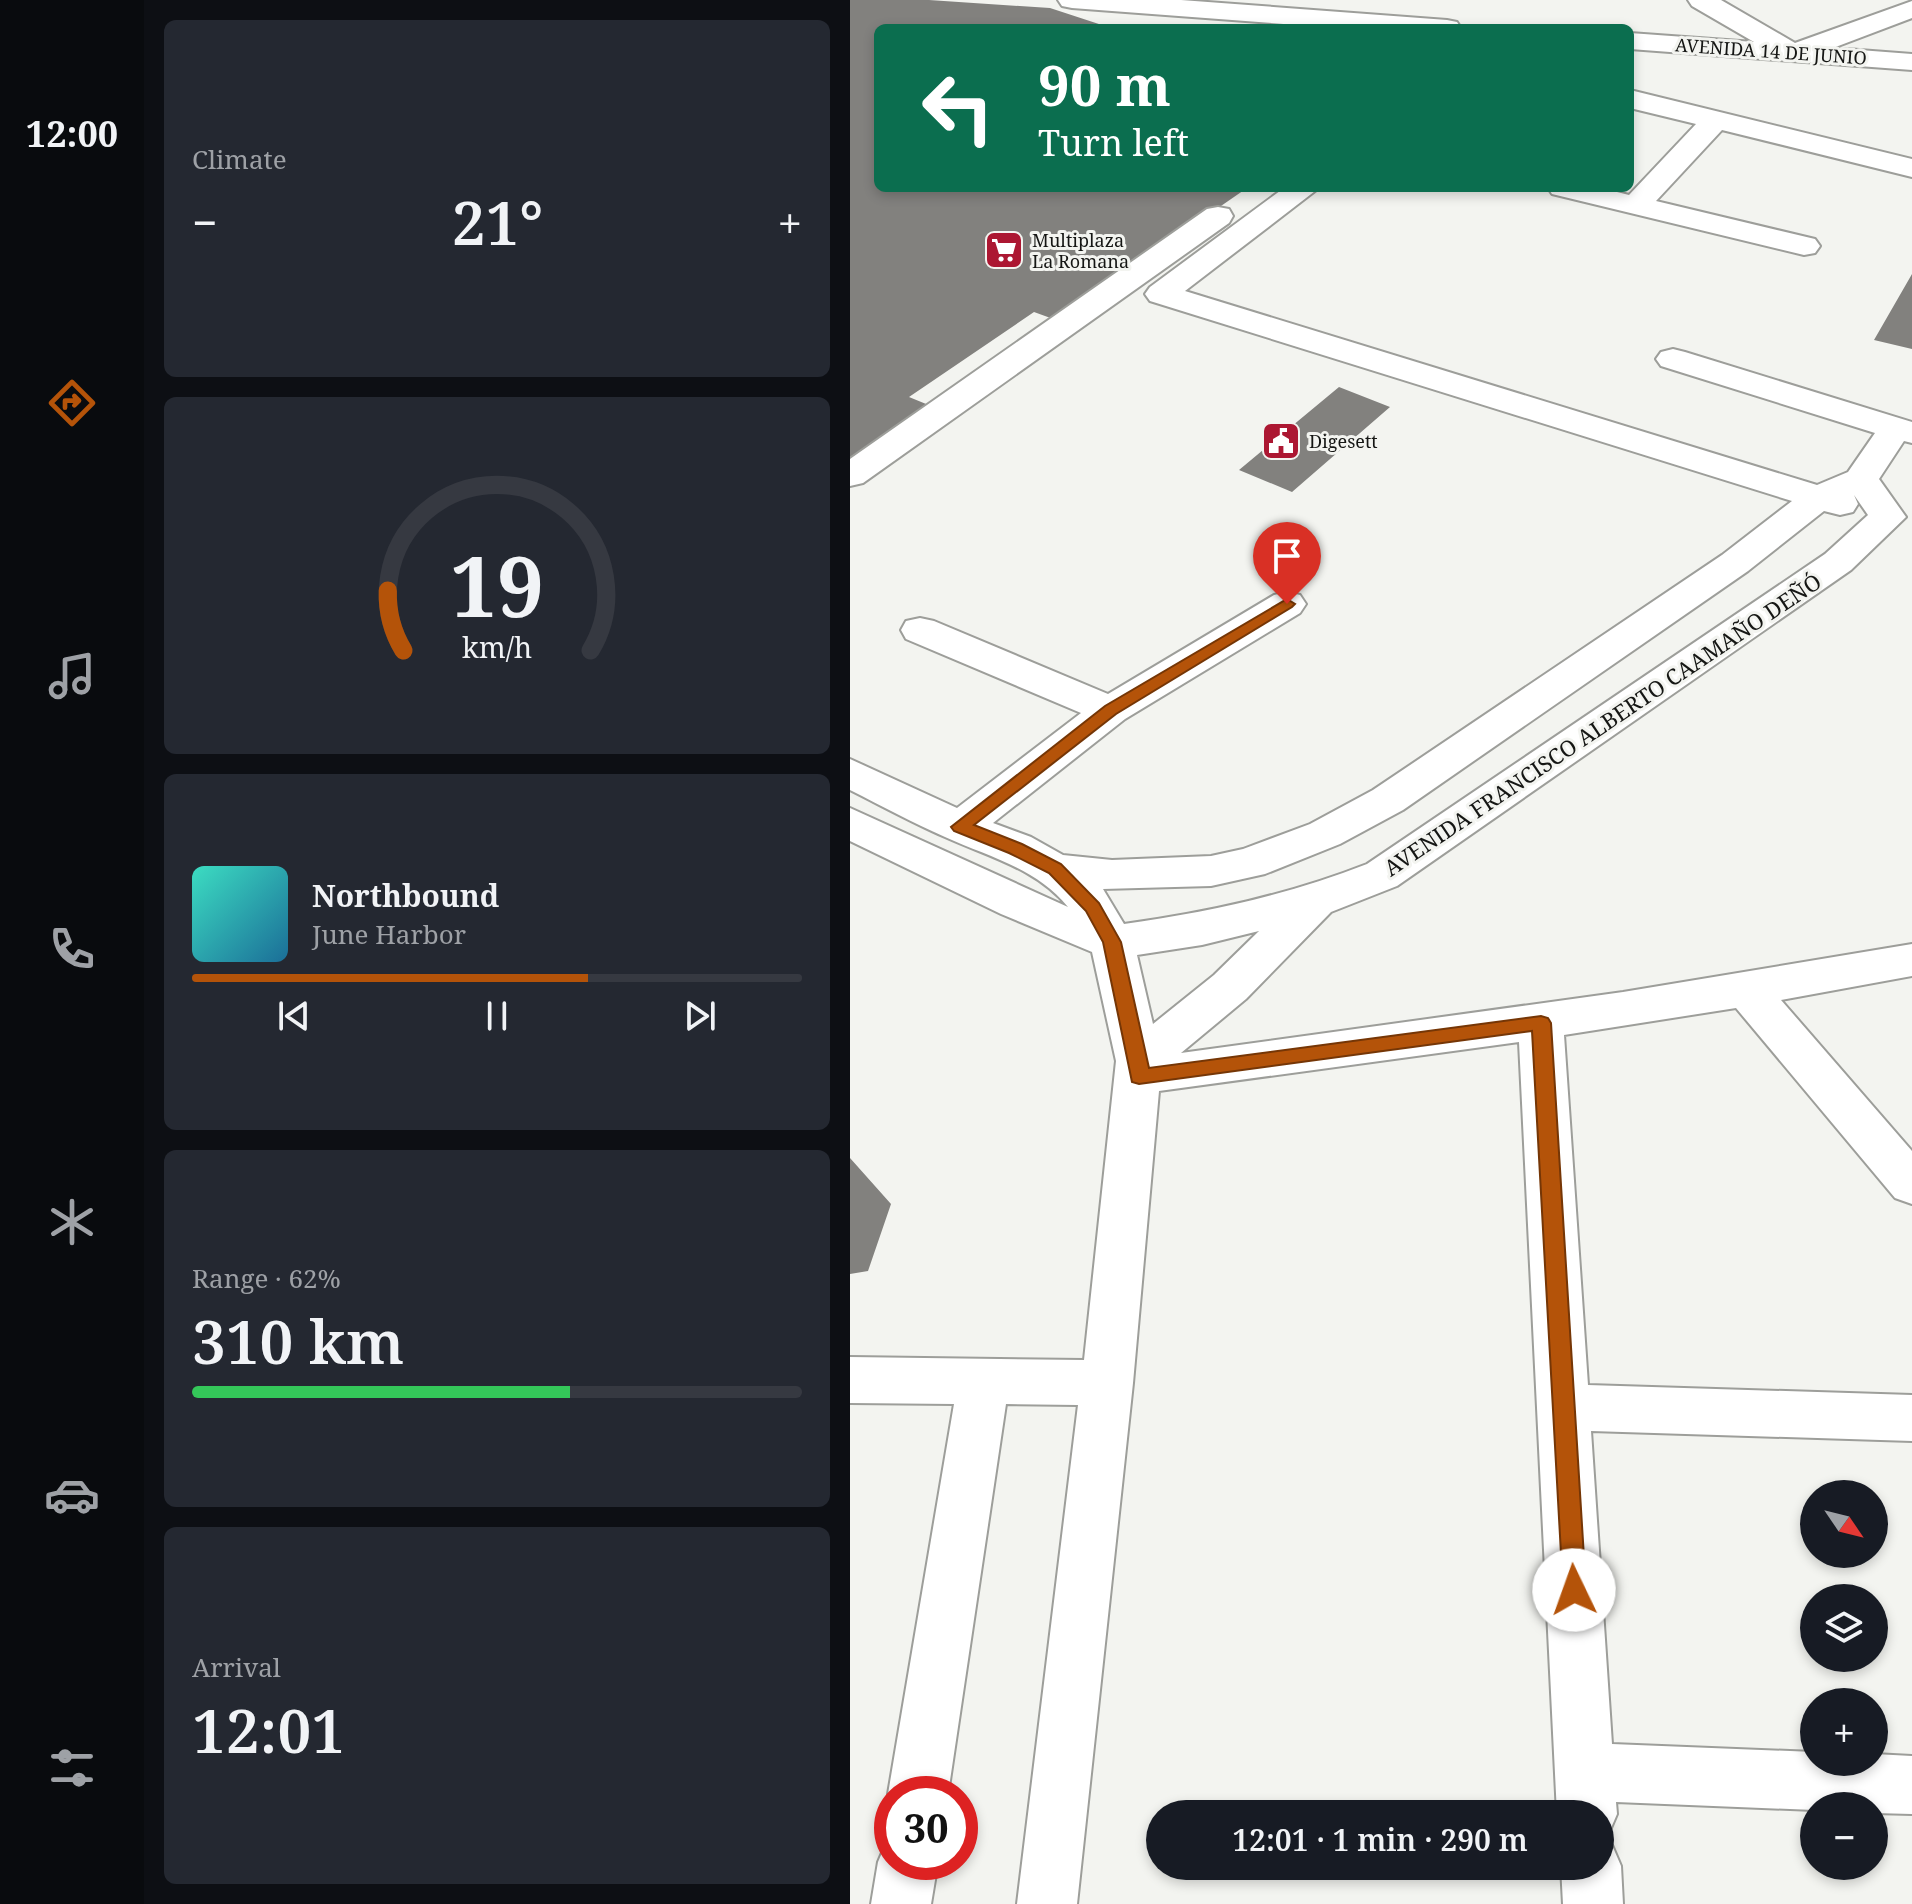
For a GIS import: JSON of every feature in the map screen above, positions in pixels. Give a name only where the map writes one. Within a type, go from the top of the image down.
[{"type":"street","points":[[1072,0],[1389,24]]},
{"type":"street","points":[[1346,21],[1411,0]]},
{"type":"street","points":[[1702,0],[1793,53],[1912,9]]},
{"type":"street","name":"AVENIDA 14 DE JUNIO","points":[[1634,41],[1912,62]]},
{"type":"street","points":[[1634,100],[1912,168]]},
{"type":"street","points":[[1636,205],[1716,120]]},
{"type":"street","points":[[850,475],[1252,192]]},
{"type":"street","points":[[1299,192],[1161,294],[1818,498],[1900,520]]},
{"type":"street","points":[[1580,192],[1804,246]]},
{"type":"street","points":[[1055,869],[1112,875],[1211,871],[1250,863],[1325,834],[1388,800],[1658,616],[1735,563],[1818,498],[1861,479],[1904,430],[1673,359]]},
{"type":"street","points":[[1861,479],[1900,520]]},
{"type":"street","name":"AVENIDA FRANCISCO ALBERTO CAAMAÑO DEÑÓ","points":[[1112,942],[1202,929],[1315,901],[1382,875],[1900,520]]},
{"type":"street","points":[[960,827],[1111,710],[1287,604]]},
{"type":"street","points":[[920,630],[1111,710]]},
{"type":"street","points":[[850,773],[960,827],[1016,848],[1055,869],[1093,907],[1112,942],[1139,1068],[1107,1383],[1047,1904]]},
{"type":"street","points":[[850,823],[1016,903],[1112,942]]},
{"type":"street","points":[[1139,1068],[1230,987],[1315,901]]},
{"type":"street","points":[[1139,1068],[1541,1023],[1748,992],[1912,960]]},
{"type":"street","points":[[1748,992],[1912,1184]]},
{"type":"street","points":[[1541,1023],[1586,1793],[1912,1785]]},
{"type":"street","points":[[850,1380],[1107,1383]]},
{"type":"street","points":[[921,1776],[983,1382]]},
{"type":"street","points":[[1564,1407],[1912,1418]]},
{"type":"street","points":[[901,1904],[905,1880]]},
{"type":"street","points":[[1592,1880],[1593,1904]]},
{"type":"building","name":"Multiplaza La Romana","points":[[850,0],[929,0],[1050,8],[1099,24],[874,24],[874,192],[1241,192],[1056,320],[1034,312],[909,397],[931,406],[850,461]]},
{"type":"building","points":[[1912,274],[1912,349],[1874,340]]},
{"type":"building","points":[[1339,387],[1390,407],[1292,492],[1239,470]]},
{"type":"building","points":[[850,1158],[891,1204],[868,1271],[850,1274]]},
{"type":"place","name":"Multiplaza La Romana","points":[[1004,250]]},
{"type":"place","name":"Digesett","points":[[1281,441]]},
{"type":"route","points":[[1287,604],[1111,710],[1041,761],[960,827],[1016,848],[1055,869],[1093,907],[1112,942],[1139,1061],[1139,1076],[1541,1023],[1574,1590]]}]
